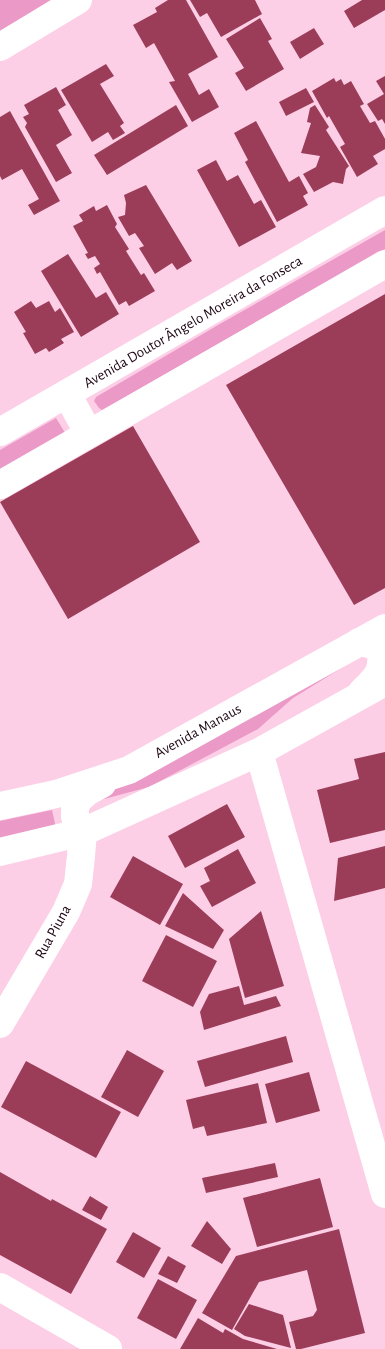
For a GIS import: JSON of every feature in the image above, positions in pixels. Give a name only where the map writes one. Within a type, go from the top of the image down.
[{"type":"street","points":[[0,46],[78,0]]},
{"type":"street","name":"Avenida Doutor Ângelo Moreira da Fonseca","points":[[0,432],[385,210]]},
{"type":"street","points":[[0,485],[385,264]]},
{"type":"street","points":[[68,394],[89,434]]},
{"type":"street","name":"Avenida Manaus","points":[[0,806],[56,794],[128,770],[385,628]]},
{"type":"street","points":[[358,697],[376,678],[381,670],[383,659],[380,650],[374,645],[359,642]]},
{"type":"street","points":[[0,852],[83,832],[259,752],[385,682]]},
{"type":"street","points":[[259,752],[385,1194]]},
{"type":"street","points":[[83,832],[75,817],[75,808],[78,800],[87,792],[128,770]]},
{"type":"street","name":"Rua Piuna","points":[[0,1024],[66,912],[78,884],[83,832]]},
{"type":"street","points":[[0,1287],[108,1349]]},
{"type":"shaded area","points":[[0,0],[57,0],[0,33]]},
{"type":"shaded area","points":[[385,230],[385,249],[102,410],[94,401],[96,397],[218,325]]},
{"type":"shaded area","points":[[56,418],[67,436],[0,473],[0,450]]},
{"type":"shaded area","points":[[353,661],[293,698],[258,729],[149,787],[93,802],[97,794]]},
{"type":"shaded area","points":[[52,810],[56,828],[0,841],[0,821]]},
{"type":"building","points":[[168,0],[186,0],[218,57],[188,74],[199,95],[209,89],[219,107],[192,122],[169,82],[175,81],[154,43],[146,48],[133,25],[157,12],[155,8]]},
{"type":"building","points":[[190,0],[255,0],[262,14],[221,37],[207,13],[200,17]]},
{"type":"building","points":[[362,0],[385,0],[385,10],[354,28],[344,11]]},
{"type":"building","points":[[260,18],[272,39],[268,41],[284,69],[246,91],[235,73],[244,68],[226,39]]},
{"type":"building","points":[[314,28],[324,44],[300,59],[290,42]]},
{"type":"building","points":[[106,64],[114,76],[100,84],[124,123],[120,126],[125,133],[113,140],[108,132],[92,142],[61,90]]},
{"type":"building","points":[[385,76],[385,124],[382,119],[378,121],[367,104],[384,94],[376,81]]},
{"type":"building","points":[[334,78],[336,82],[341,79],[344,85],[351,81],[364,104],[360,106],[370,123],[375,121],[385,139],[385,149],[373,156],[378,164],[357,177],[340,147],[345,144],[329,116],[327,118],[312,91]]},
{"type":"building","points":[[56,87],[66,105],[58,110],[72,135],[56,145],[72,173],[56,182],[25,127],[27,123],[23,117],[29,114],[24,105]]},
{"type":"building","points":[[306,88],[314,102],[286,116],[279,102]]},
{"type":"building","points":[[176,105],[188,126],[107,175],[94,155]]},
{"type":"building","points":[[315,105],[329,127],[326,130],[349,166],[346,169],[343,184],[333,182],[314,192],[303,174],[316,167],[320,156],[301,153],[311,123],[307,122],[310,108]]},
{"type":"building","points":[[10,111],[60,201],[34,215],[28,205],[39,199],[22,169],[2,180],[0,176],[0,117]]},
{"type":"building","points":[[256,121],[289,182],[299,176],[308,193],[303,196],[308,205],[277,222],[245,162],[248,160],[234,133]]},
{"type":"building","points":[[216,160],[227,181],[238,175],[254,204],[261,200],[276,227],[239,247],[197,170]]},
{"type":"building","points":[[146,185],[192,261],[177,270],[172,263],[155,274],[139,248],[144,246],[135,233],[129,236],[118,217],[125,215],[126,203],[124,195]]},
{"type":"building","points":[[107,205],[117,224],[115,227],[129,249],[126,251],[141,275],[144,273],[155,291],[129,306],[126,301],[119,305],[100,272],[97,274],[94,268],[100,264],[95,256],[88,259],[85,254],[88,253],[73,226],[83,221],[79,215],[94,206],[96,211]]},
{"type":"building","points":[[68,254],[96,298],[106,292],[119,314],[81,337],[41,271]]},
{"type":"building","points":[[385,294],[385,588],[354,605],[226,385]]},
{"type":"building","points":[[31,301],[36,308],[49,301],[55,312],[60,308],[74,332],[61,339],[64,343],[49,352],[46,348],[35,354],[23,333],[26,332],[14,312]]},
{"type":"building","points":[[133,426],[200,542],[68,619],[0,502]]},
{"type":"building","points":[[385,752],[385,830],[330,843],[317,790],[359,779],[354,759]]},
{"type":"building","points":[[227,804],[245,837],[185,868],[168,836]]},
{"type":"building","points":[[385,846],[385,888],[334,901],[338,858]]},
{"type":"building","points":[[238,849],[256,883],[212,907],[200,886],[210,881],[204,868]]},
{"type":"building","points":[[133,856],[183,884],[160,925],[110,897]]},
{"type":"building","points":[[183,893],[224,930],[213,949],[165,926]]},
{"type":"building","points":[[261,911],[284,986],[245,998],[229,939]]},
{"type":"building","points":[[166,935],[217,961],[193,1007],[142,981]]},
{"type":"building","points":[[239,986],[244,1005],[276,996],[281,1006],[204,1030],[200,1012],[209,994]]},
{"type":"building","points":[[286,1036],[293,1062],[205,1087],[197,1061]]},
{"type":"building","points":[[127,1050],[164,1071],[138,1117],[101,1097]]},
{"type":"building","points":[[26,1061],[121,1112],[96,1158],[1,1107]]},
{"type":"building","points":[[309,1072],[320,1111],[276,1123],[265,1084]]},
{"type":"building","points":[[258,1083],[267,1123],[207,1136],[204,1126],[193,1129],[186,1100]]},
{"type":"building","points":[[275,1163],[278,1177],[206,1193],[202,1178]]},
{"type":"building","points":[[0,1172],[51,1201],[52,1199],[107,1229],[71,1294],[0,1255]]},
{"type":"building","points":[[320,1178],[333,1227],[257,1247],[243,1198]]},
{"type":"building","points":[[90,1196],[108,1207],[101,1220],[82,1210]]},
{"type":"building","points":[[207,1221],[231,1249],[222,1264],[191,1246]]},
{"type":"building","points":[[339,1229],[365,1333],[296,1349],[289,1322],[313,1316],[317,1310],[307,1270],[259,1282],[232,1330],[202,1313],[236,1256]]},
{"type":"building","points":[[133,1232],[161,1248],[144,1278],[116,1262]]},
{"type":"building","points":[[168,1256],[186,1266],[177,1283],[158,1274]]},
{"type":"building","points":[[158,1279],[197,1300],[176,1339],[137,1318]]},
{"type":"building","points":[[249,1304],[283,1315],[291,1348],[245,1336],[234,1329]]},
{"type":"building","points":[[198,1318],[223,1333],[225,1329],[243,1339],[277,1349],[180,1349]]}]
